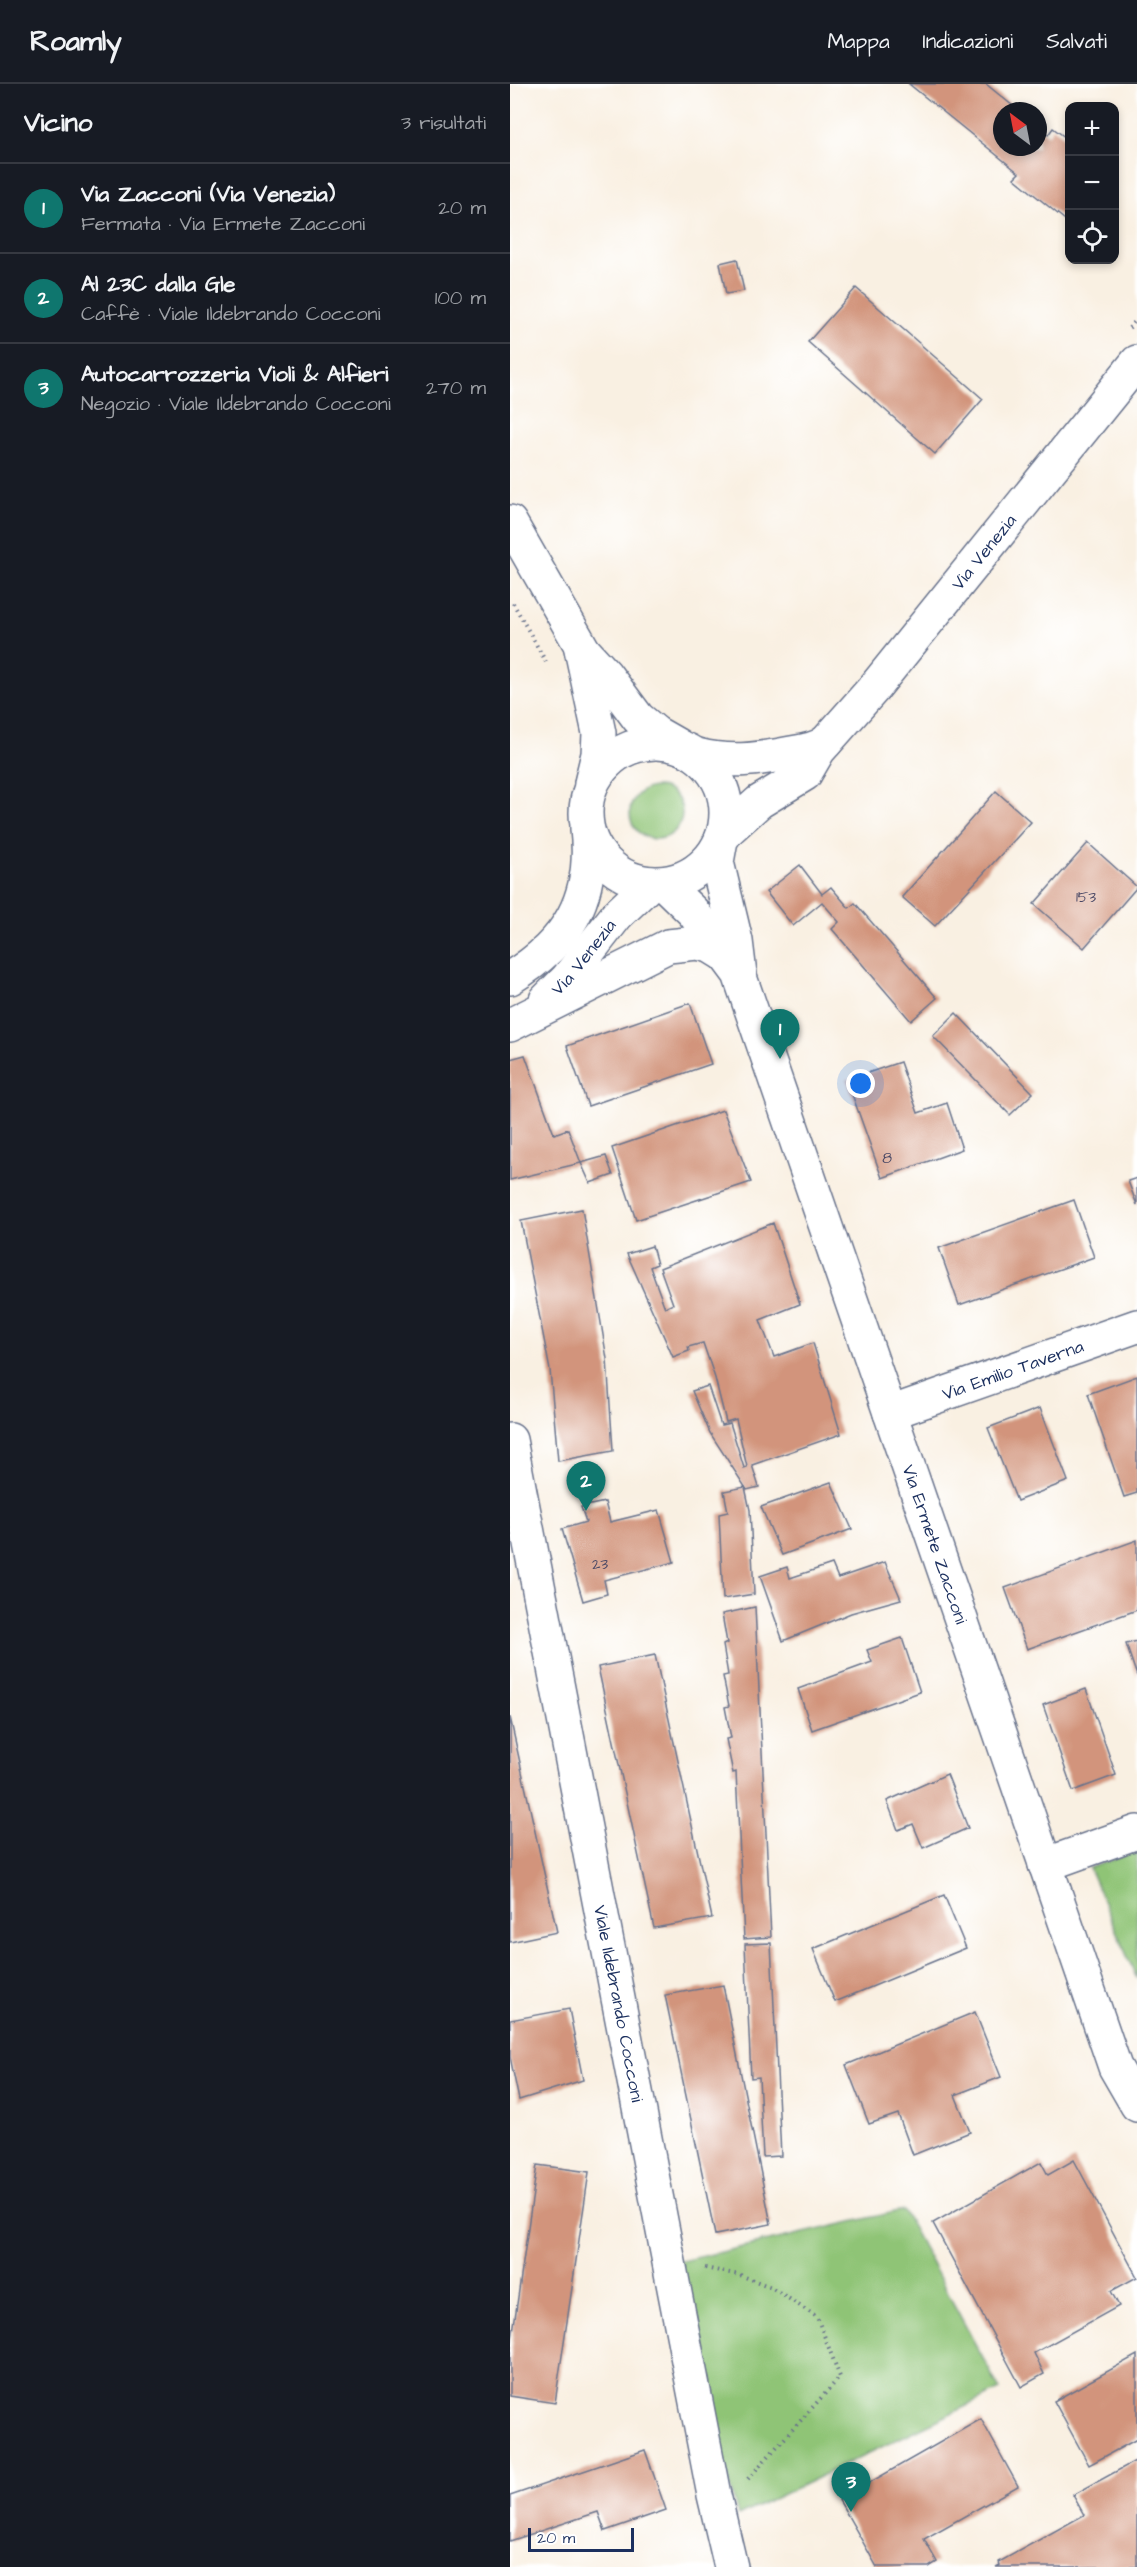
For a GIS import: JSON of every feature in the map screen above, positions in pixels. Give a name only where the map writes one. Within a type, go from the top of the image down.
[{"type":"street","name":"Via Venezia","points":[[510,1025],[536,1008],[560,987],[617,915],[657,883],[693,872],[709,858],[734,823],[750,809],[805,774],[819,750],[874,688],[1137,362]]},
{"type":"street","points":[[510,522],[580,647],[638,718],[656,733],[690,751]]},
{"type":"street","points":[[580,647],[599,733],[598,754],[588,794]]},
{"type":"street","name":"Via Venezia","points":[[510,978],[549,951],[575,913],[588,871],[588,794],[604,765],[617,754],[649,742],[729,762],[753,761],[806,752],[826,742]]},
{"type":"street","name":"Via Venezia","points":[[690,751],[719,781],[725,797],[726,818],[721,840]]},
{"type":"street","name":"Via Venezia","points":[[587,828],[593,844],[611,867],[629,877],[657,883]]},
{"type":"street","name":"Via Ermete Zacconi","points":[[721,840],[717,862],[718,871],[736,941],[732,967]]},
{"type":"street","name":"Via Ermete Zacconi","points":[[657,883],[693,912],[732,967],[890,1413],[1115,2067],[1137,2105]]},
{"type":"street","points":[[510,1002],[542,978],[568,952],[575,913]]},
{"type":"street","points":[[510,1025],[668,946],[697,943],[711,946],[732,967]]},
{"type":"street","name":"Via Emilio Taverna","points":[[890,1413],[1137,1326]]},
{"type":"street","name":"Viale Ildebrando Cocconi","points":[[510,1440],[714,2495],[731,2567]]},
{"type":"street","points":[[1045,1865],[1137,1832]]},
{"type":"path","points":[[669,2264],[740,2275],[771,2287],[817,2316],[840,2377],[738,2489],[714,2495]]},
{"type":"green space","points":[[651,787],[661,787],[675,794],[682,813],[675,832],[661,839],[651,839],[641,835],[634,828],[630,818],[630,808],[634,798],[641,791]]},
{"type":"green space","points":[[1137,1851],[1137,1979],[1089,1868]]},
{"type":"green space","points":[[903,2210],[1000,2390],[738,2516],[673,2263]]},
{"type":"building","points":[[909,84],[986,84],[1008,102],[993,102],[993,152]]},
{"type":"building","points":[[1053,128],[1065,137],[1065,220],[1014,178],[1019,173],[998,156],[1047,156],[1047,134]]},
{"type":"building","points":[[737,259],[744,291],[726,294],[720,263]]},
{"type":"building","points":[[856,288],[983,399],[935,454],[808,342]]},
{"type":"building","points":[[996,791],[1031,822],[935,926],[902,897]]},
{"type":"building","points":[[1088,843],[1137,887],[1084,948],[1034,904]]},
{"type":"building","points":[[800,865],[822,894],[831,887],[849,908],[855,903],[937,998],[911,1021],[832,929],[839,922],[822,902],[793,926],[766,892]]},
{"type":"building","points":[[690,1003],[711,1064],[588,1106],[567,1046]]},
{"type":"building","points":[[956,1013],[1033,1093],[1010,1115],[933,1036]]},
{"type":"building","points":[[525,1055],[554,1134],[568,1129],[581,1163],[510,1180],[510,1059]]},
{"type":"building","points":[[900,1062],[918,1113],[947,1103],[962,1149],[882,1178],[847,1080]]},
{"type":"building","points":[[723,1110],[751,1182],[636,1220],[612,1148]]},
{"type":"building","points":[[606,1156],[613,1175],[590,1183],[581,1163]]},
{"type":"building","points":[[1137,1178],[1137,1205],[1128,1181]]},
{"type":"building","points":[[1074,1200],[1094,1257],[959,1305],[939,1248]]},
{"type":"building","points":[[582,1209],[607,1359],[613,1451],[558,1461],[550,1370],[521,1221]]},
{"type":"building","points":[[773,1223],[800,1304],[760,1320],[774,1357],[813,1343],[841,1434],[752,1465],[759,1487],[747,1490],[710,1433],[692,1391],[708,1386],[721,1425],[730,1423],[744,1468],[747,1467],[736,1419],[726,1422],[703,1343],[688,1347],[689,1351],[673,1357],[627,1254],[652,1246],[657,1264],[650,1267],[665,1308],[673,1304],[660,1268]]},
{"type":"building","points":[[1137,1376],[1137,1493],[1124,1497],[1088,1394]]},
{"type":"building","points":[[1040,1408],[1068,1481],[1017,1501],[988,1428]]},
{"type":"building","points":[[831,1482],[852,1529],[782,1555],[761,1507]]},
{"type":"building","points":[[745,1487],[750,1510],[754,1594],[723,1599],[719,1514],[728,1512],[724,1491]]},
{"type":"building","points":[[605,1502],[610,1522],[659,1510],[674,1562],[604,1580],[607,1594],[583,1601],[562,1529],[586,1522],[581,1507]]},
{"type":"building","points":[[1137,1540],[1137,1610],[1027,1649],[1005,1588]]},
{"type":"building","points":[[885,1562],[901,1599],[851,1613],[783,1641],[760,1576],[787,1567],[790,1578],[832,1564],[838,1578]]},
{"type":"building","points":[[755,1607],[771,1937],[744,1939],[736,1772],[733,1773],[726,1739],[731,1738],[725,1707],[729,1706],[723,1676],[728,1675],[723,1645],[727,1643],[722,1614]]},
{"type":"building","points":[[902,1638],[920,1692],[812,1730],[798,1689],[872,1662],[867,1650]]},
{"type":"building","points":[[1137,1641],[1137,1676],[1126,1644]]},
{"type":"building","points":[[655,1655],[712,1918],[654,1928],[598,1667]]},
{"type":"building","points":[[1086,1689],[1116,1775],[1073,1791],[1043,1705]]},
{"type":"building","points":[[510,1717],[557,1932],[510,1942]]},
{"type":"building","points":[[947,1774],[968,1828],[923,1848],[913,1824],[898,1830],[887,1801]]},
{"type":"building","points":[[944,1895],[966,1948],[835,2002],[813,1949]]},
{"type":"building","points":[[771,1943],[781,2156],[763,2157],[759,2077],[751,2078],[745,1944]]},
{"type":"building","points":[[723,1985],[771,2224],[715,2235],[665,1995]]},
{"type":"building","points":[[569,2009],[583,2080],[519,2100],[510,2057],[510,2020]]},
{"type":"building","points":[[975,2012],[1001,2077],[955,2095],[970,2132],[913,2155],[898,2114],[869,2124],[846,2065]]},
{"type":"building","points":[[1074,2160],[1137,2277],[1111,2291],[1119,2306],[1034,2353],[1044,2374],[1021,2387],[933,2223],[1041,2162],[1048,2175]]},
{"type":"building","points":[[537,2165],[589,2172],[555,2403],[510,2396],[510,2353]]},
{"type":"building","points":[[1137,2355],[1137,2439],[1089,2465],[1054,2401]]},
{"type":"building","points":[[981,2419],[1018,2486],[924,2539],[937,2562],[929,2567],[877,2567],[839,2500]]},
{"type":"building","points":[[645,2450],[666,2510],[605,2531],[598,2512],[510,2541],[510,2496]]},
{"type":"building","points":[[1137,2460],[1137,2567],[996,2567],[1000,2565],[999,2562],[1084,2515],[1073,2495]]},
{"type":"place","name":"Via Zacconi (Via Venezia)","points":[[780,1059]]},
{"type":"place","name":"Al 23C dalla Gle","points":[[586,1511]]},
{"type":"place","name":"Autocarrozzeria Violi & Alfieri","points":[[851,2512]]}]
